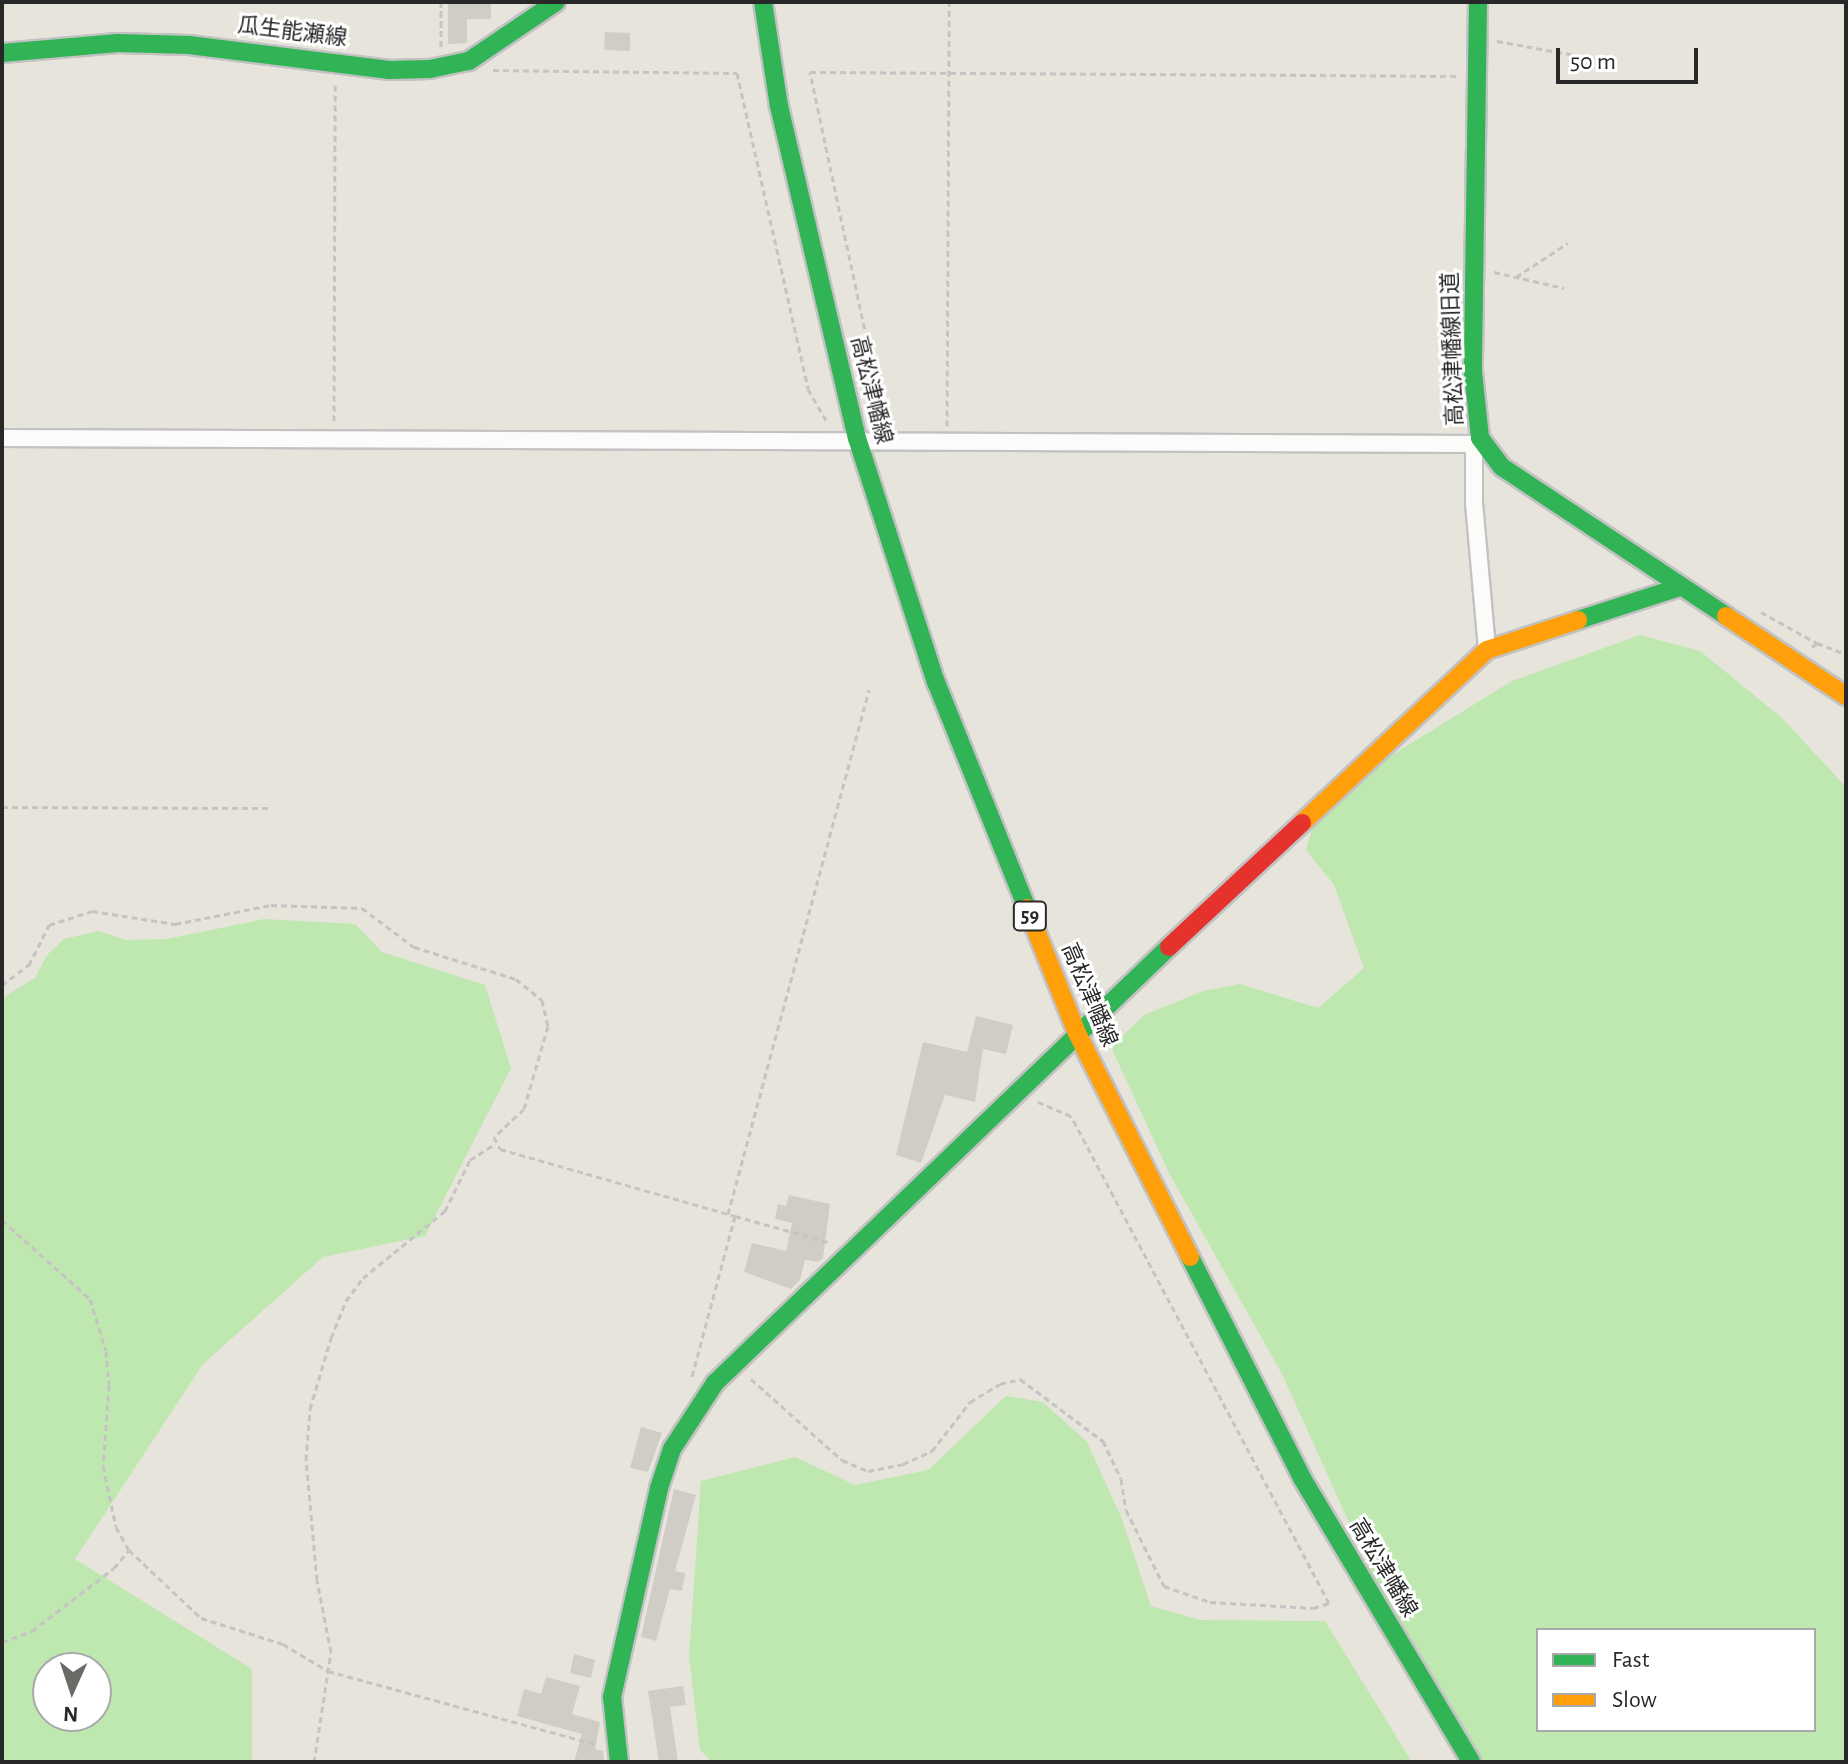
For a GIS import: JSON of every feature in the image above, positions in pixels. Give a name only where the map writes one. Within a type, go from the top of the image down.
[{"type":"street","name":"瓜生能瀬線","points":[[2,53],[118,43],[189,45],[389,70],[441,67],[478,56],[556,2]]},
{"type":"street","name":"高松津幡線","points":[[763,2],[779,106],[857,438],[936,682],[1077,1033],[1302,1478],[1471,1762]]},
{"type":"street","name":"高松津幡線旧道","points":[[1478,2],[1473,372],[1477,441],[1502,467],[1677,588],[1846,696]]},
{"type":"street","points":[[2,438],[1477,441],[1474,503],[1487,650]]},
{"type":"street","points":[[619,1756],[612,1697],[659,1488],[672,1449],[715,1383],[1077,1033],[1487,650],[1677,588]]},
{"type":"path","points":[[441,2],[441,67]]},
{"type":"path","points":[[947,442],[949,2]]},
{"type":"path","points":[[1478,38],[1575,55]]},
{"type":"path","points":[[478,56],[495,72],[737,73],[808,389],[835,438]]},
{"type":"path","points":[[334,439],[335,61]]},
{"type":"path","points":[[879,439],[879,397],[810,72],[1477,76]]},
{"type":"path","points":[[1516,277],[1568,243]]},
{"type":"path","points":[[1474,269],[1564,288]]},
{"type":"path","points":[[1759,610],[1817,643]]},
{"type":"path","points":[[728,1214],[869,690]]},
{"type":"path","points":[[2,807],[270,808]]},
{"type":"path","points":[[2,985],[29,965],[49,925],[92,911],[175,924],[271,905],[362,908],[414,947],[516,979],[542,1000],[548,1026],[524,1109],[494,1137],[500,1149],[853,1249]]},
{"type":"path","points":[[734,1364],[842,1460],[868,1471],[903,1464],[932,1451],[970,1402],[1000,1384],[1020,1379],[1103,1441],[1121,1479],[1126,1510],[1164,1586],[1210,1602],[1313,1608],[1329,1603],[1071,1116],[1017,1090]]},
{"type":"path","points":[[314,1762],[331,1652],[316,1568],[306,1460],[310,1409],[331,1338],[346,1301],[363,1278],[445,1211],[470,1160],[497,1143]]},
{"type":"path","points":[[688,1391],[735,1216]]},
{"type":"path","points":[[2,1220],[90,1299],[106,1351],[109,1385],[105,1493],[129,1550],[201,1618],[283,1644],[328,1671],[619,1756]]},
{"type":"path","points":[[2,1642],[32,1631],[114,1568],[129,1550]]},
{"type":"green space","points":[[1640,635],[1700,651],[1782,718],[1846,787],[1846,1762],[1483,1762],[1379,1589],[1282,1374],[1169,1173],[1111,1047],[1144,1015],[1203,991],[1240,984],[1318,1008],[1364,968],[1334,885],[1306,850],[1314,822],[1371,768],[1512,681]]},
{"type":"green space","points":[[264,919],[355,924],[382,952],[485,985],[511,1068],[425,1236],[323,1257],[203,1364],[75,1559],[252,1669],[252,1762],[2,1762],[2,998],[35,978],[47,955],[64,939],[99,931],[126,940],[167,939]]},
{"type":"green space","points":[[1006,1396],[1043,1402],[1087,1442],[1122,1519],[1151,1606],[1201,1620],[1325,1621],[1412,1762],[712,1762],[700,1750],[689,1657],[701,1481],[795,1457],[855,1485],[928,1470]]},
{"type":"building","points":[[448,2],[491,2],[491,19],[467,19],[467,43],[448,44]]},
{"type":"building","points":[[605,32],[630,33],[630,51],[604,50]]},
{"type":"building","points":[[976,1016],[1013,1025],[1006,1054],[983,1049],[975,1102],[945,1095],[921,1163],[896,1155],[923,1042],[967,1052]]},
{"type":"building","points":[[789,1195],[830,1204],[823,1258],[818,1262],[805,1260],[800,1280],[791,1289],[744,1272],[752,1243],[786,1251],[792,1223],[775,1219],[778,1204],[786,1206]]},
{"type":"building","points":[[641,1427],[662,1433],[648,1472],[630,1468]]},
{"type":"building","points":[[674,1489],[696,1495],[675,1571],[685,1573],[682,1591],[670,1589],[656,1641],[641,1637]]},
{"type":"building","points":[[574,1654],[595,1660],[591,1678],[570,1673]]},
{"type":"building","points":[[546,1677],[580,1686],[572,1714],[600,1722],[595,1749],[603,1751],[604,1762],[574,1762],[582,1734],[517,1716],[524,1689],[541,1694]]},
{"type":"building","points":[[683,1686],[686,1705],[670,1707],[678,1762],[659,1762],[648,1691]]},
{"type":"traffic: fast","points":[[2,53],[118,43],[189,45],[389,70],[430,69],[469,61],[556,2]]},
{"type":"traffic: fast","points":[[763,2],[779,106],[857,438],[936,682],[1027,908]]},
{"type":"traffic: fast","points":[[1478,2],[1473,372],[1480,438],[1502,467],[1726,616]]},
{"type":"traffic: fast","points":[[1578,620],[1677,588]]},
{"type":"traffic: fast","points":[[619,1762],[612,1697],[659,1488],[672,1449],[715,1383],[1169,947]]},
{"type":"traffic: fast","points":[[1190,1257],[1302,1478],[1471,1762]]},
{"type":"traffic: slow","points":[[1726,616],[1846,696]]},
{"type":"traffic: slow","points":[[1302,823],[1487,650],[1578,620]]},
{"type":"traffic: slow","points":[[1027,908],[1077,1033],[1190,1257]]},
{"type":"traffic: jam","points":[[1169,947],[1302,823]]}]
